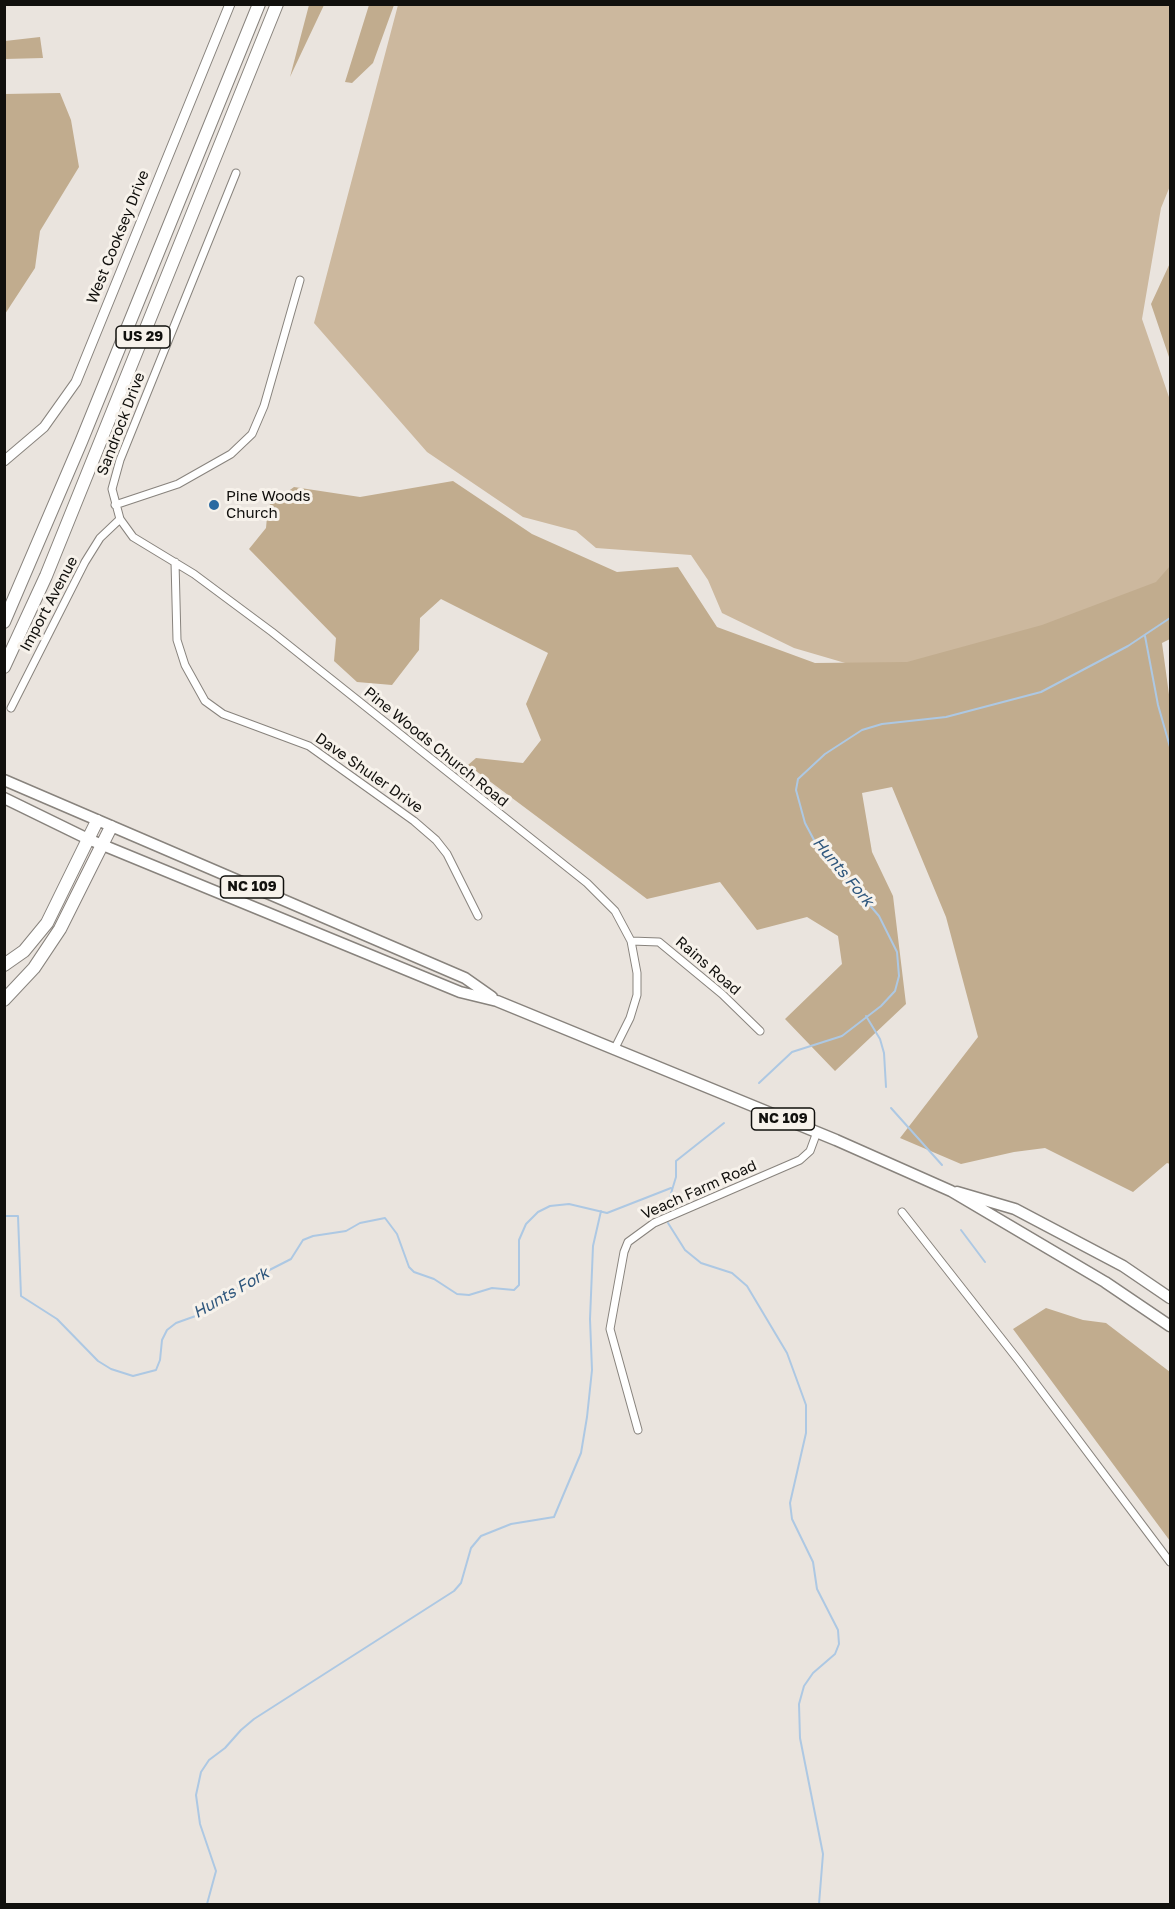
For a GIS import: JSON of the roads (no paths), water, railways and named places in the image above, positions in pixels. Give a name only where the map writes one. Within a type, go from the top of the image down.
[{"type":"highway","name":"US 29","points":[[4,622],[81,442],[259,4]]},
{"type":"highway","name":"US 29","points":[[4,667],[46,576],[277,4]]},
{"type":"highway","points":[[4,965],[24,951],[47,923],[96,821]]},
{"type":"highway","points":[[4,1000],[34,968],[60,929],[111,827]]},
{"type":"main road","name":"NC 109","points":[[4,780],[465,978],[497,1000]]},
{"type":"main road","name":"NC 109","points":[[4,798],[88,839],[460,992],[497,1000],[817,1132],[951,1191],[1105,1282],[1170,1326]]},
{"type":"main road","name":"NC 109","points":[[951,1191],[967,1193],[1015,1209],[1123,1266],[1170,1298]]},
{"type":"street","name":"West Cooksey Drive","points":[[4,461],[44,427],[76,382],[230,4]]},
{"type":"street","name":"Sandrock Drive","points":[[120,519],[112,489],[120,460],[236,173]]},
{"type":"street","points":[[115,505],[178,484],[231,454],[252,434],[264,406],[300,280]]},
{"type":"street","name":"Pine Woods Church Road","points":[[120,519],[133,537],[175,562],[272,632],[587,883],[615,911],[631,941],[637,973],[637,995],[630,1018],[614,1050]]},
{"type":"street","name":"Import Avenue","points":[[10,708],[86,562],[100,538],[120,519]]},
{"type":"street","name":"Dave Shuler Drive","points":[[175,562],[174,612],[177,640],[190,676],[205,701],[223,714],[309,746],[414,821],[436,840],[447,854],[478,916]]},
{"type":"street","name":"Rains Road","points":[[631,941],[659,942],[722,994],[760,1031]]},
{"type":"street","name":"Veach Farm Road","points":[[638,1430],[610,1329],[624,1252],[628,1242],[654,1222],[800,1160],[810,1151],[817,1132]]},
{"type":"street","points":[[902,1212],[1019,1361],[1170,1562]]},
{"type":"waterway","name":"Hunts Fork","points":[[759,1083],[792,1052],[842,1036],[881,1006],[895,991],[899,976],[897,952],[879,916],[814,840],[805,823],[796,790],[798,779],[825,754],[862,730],[882,724],[946,717],[1041,692],[1128,646],[1170,618]]},
{"type":"waterway","points":[[1145,636],[1158,705],[1170,747]]},
{"type":"waterway","points":[[866,1016],[880,1039],[884,1053],[886,1087]]},
{"type":"waterway","points":[[891,1108],[942,1165]]},
{"type":"waterway","name":"Hunts Fork","points":[[665,1213],[676,1177],[676,1161],[724,1123]]},
{"type":"waterway","name":"Hunts Fork","points":[[4,1216],[18,1216],[21,1296],[57,1319],[98,1361],[111,1369],[133,1376],[156,1370],[160,1360],[162,1340],[167,1330],[176,1323],[204,1313],[244,1283],[291,1259],[303,1240],[313,1236],[346,1231],[360,1223],[385,1218],[397,1234],[409,1267],[414,1272],[434,1279],[457,1294],[469,1295],[492,1288],[514,1290],[519,1285],[519,1240],[526,1224],[538,1212],[550,1206],[569,1204],[607,1213],[671,1188]]},
{"type":"waterway","points":[[207,1904],[216,1871],[200,1824],[196,1795],[201,1772],[209,1760],[225,1748],[254,1719],[454,1591],[461,1583],[471,1548],[481,1536],[511,1524],[554,1517],[581,1453],[587,1417],[592,1370],[590,1319],[593,1246],[601,1211]]},
{"type":"waterway","points":[[668,1223],[685,1250],[701,1263],[732,1273],[747,1286],[787,1353],[806,1405],[806,1433],[790,1503],[792,1519],[813,1562],[817,1589],[838,1630],[839,1644],[835,1654],[813,1673],[804,1686],[799,1704],[800,1738],[823,1854],[819,1904]]},
{"type":"waterway","points":[[961,1230],[985,1262]]},
{"type":"place","name":"Pine Woods Church","points":[[214,505]]}]
